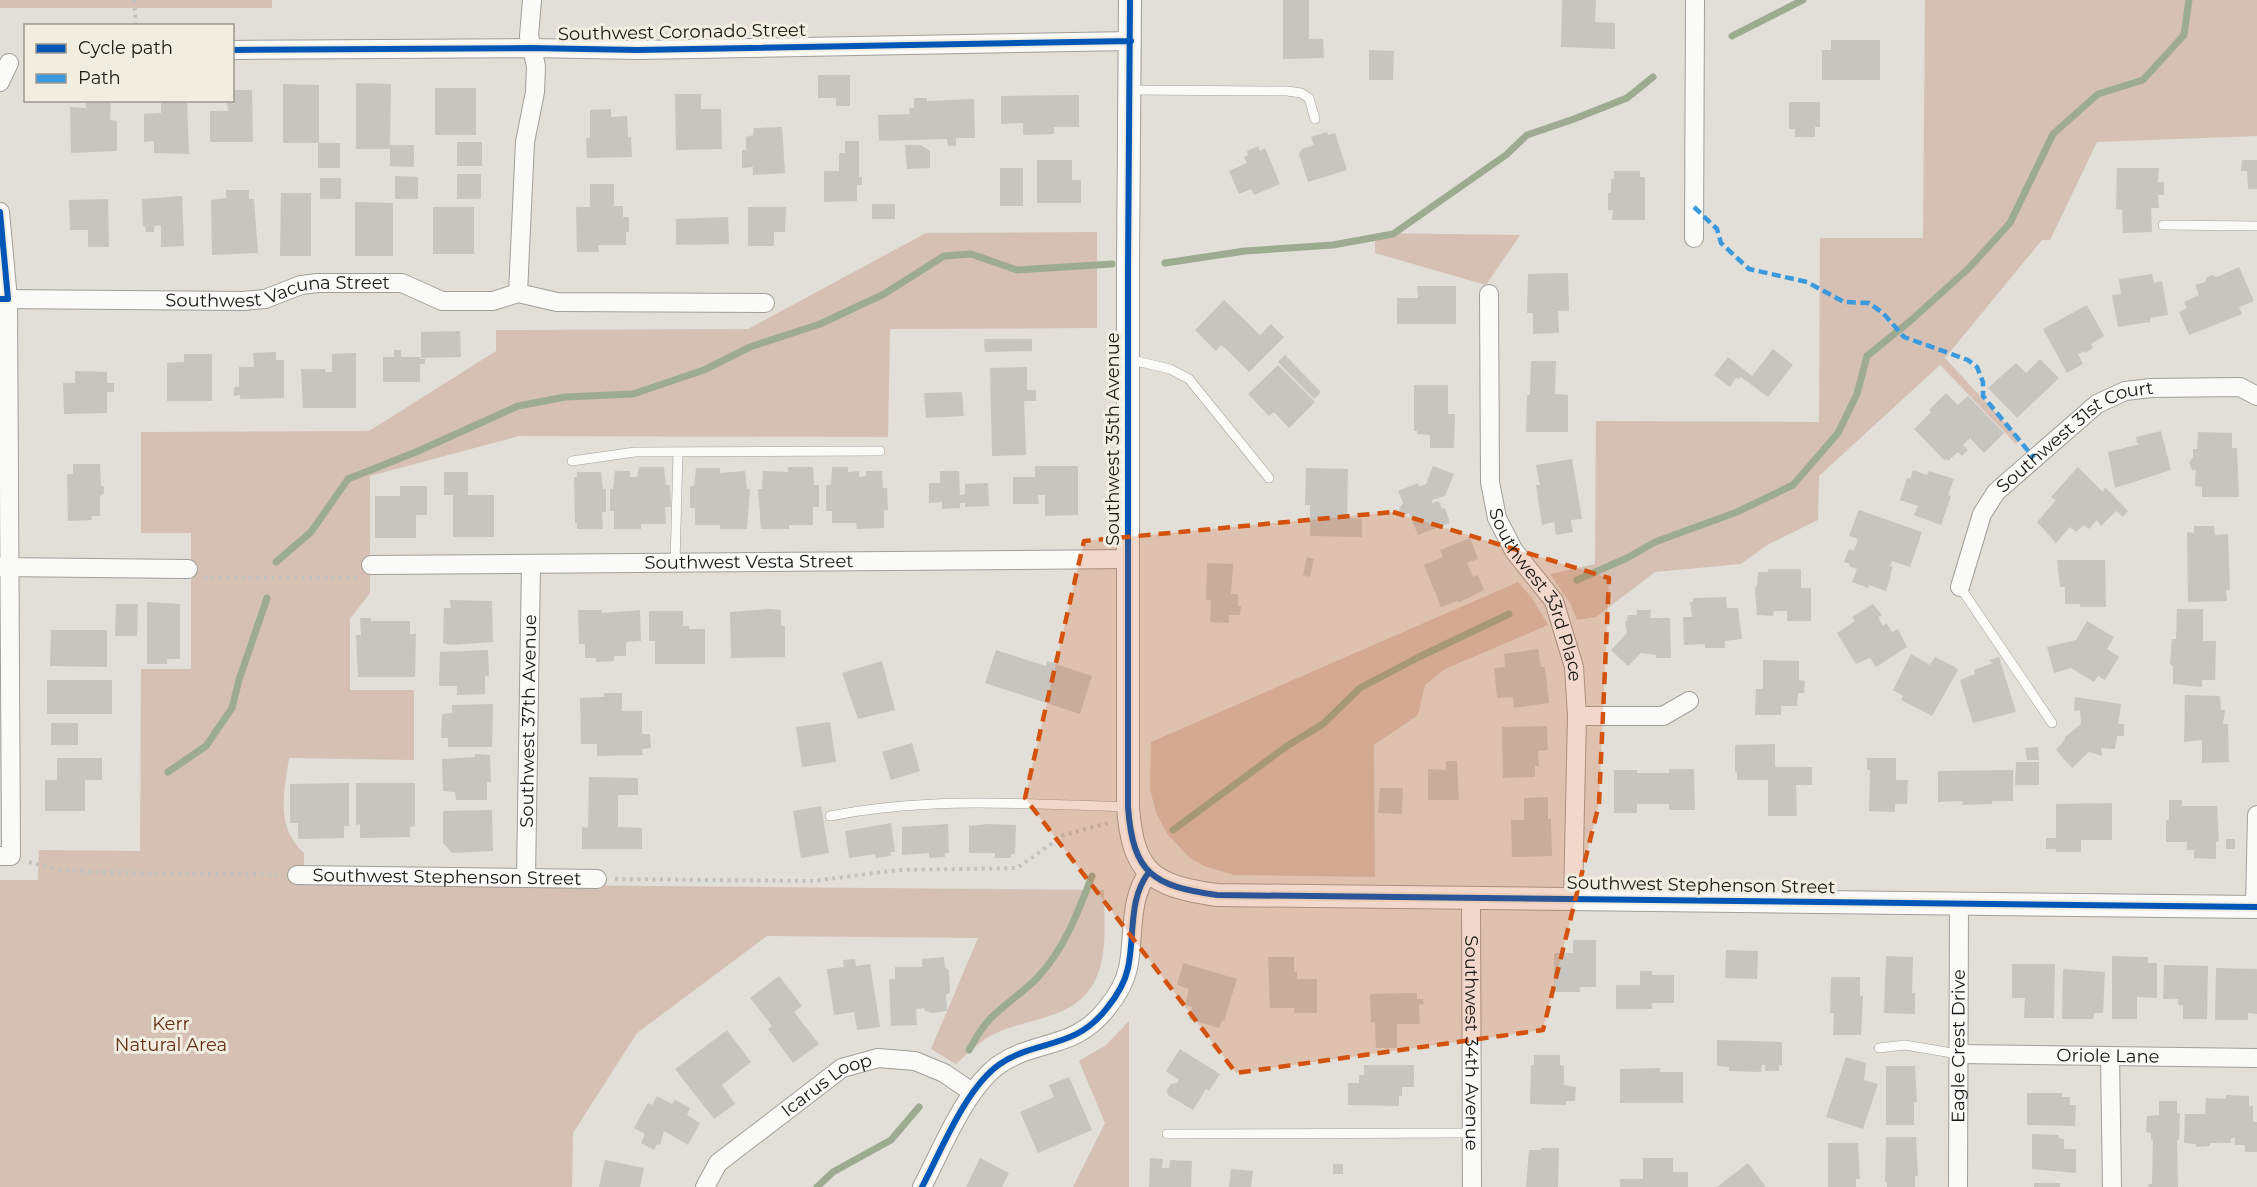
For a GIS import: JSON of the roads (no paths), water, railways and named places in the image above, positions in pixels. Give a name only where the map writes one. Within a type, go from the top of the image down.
[{"type":"street","points":[[518,293],[525,142],[535,92],[536,66],[529,36],[532,0]]},
{"type":"street","name":"Southwest 35th Avenue","points":[[1130,0],[1128,813],[1133,849],[1141,864],[1149,872]]},
{"type":"street","points":[[1694,238],[1695,0]]},
{"type":"street","name":"Southwest Coronado Street","points":[[234,50],[531,48],[637,50],[1131,41]]},
{"type":"street","points":[[0,82],[5,61],[24,55]]},
{"type":"street","points":[[0,212],[4,299],[5,856]]},
{"type":"street","name":"Southwest Vacuna Street","points":[[4,299],[243,301],[266,299],[312,283],[402,283],[442,301],[493,301],[518,293],[557,302],[765,303]]},
{"type":"street","name":"Southwest 33rd Place","points":[[1489,294],[1490,482],[1497,518],[1514,551],[1554,601],[1574,668],[1577,716],[1573,898]]},
{"type":"street","name":"Southwest 31st Court","points":[[1960,587],[1982,514],[1996,492],[2097,404],[2125,391],[2151,388],[2240,387],[2257,396]]},
{"type":"street","name":"Southwest Vesta Street","points":[[370,565],[1129,559]]},
{"type":"street","name":"Southwest 37th Avenue","points":[[526,877],[531,564]]},
{"type":"street","points":[[5,567],[188,569]]},
{"type":"street","points":[[1577,716],[1663,716],[1689,700]]},
{"type":"street","points":[[2256,907],[2257,815]]},
{"type":"street","points":[[922,1187],[972,1092],[999,1065],[1028,1051],[1070,1039],[1088,1028],[1107,1009],[1128,971],[1135,897],[1140,884],[1149,872]]},
{"type":"street","name":"Southwest Stephenson Street","points":[[1149,872],[1174,886],[1217,895],[2256,907]]},
{"type":"street","name":"Southwest Stephenson Street","points":[[297,875],[597,879]]},
{"type":"street","name":"Southwest 34th Avenue","points":[[1471,897],[1472,1187]]},
{"type":"street","name":"Eagle Crest Drive","points":[[1958,1187],[1959,904]]},
{"type":"street","name":"Oriole Lane","points":[[1958,1054],[2257,1058]]},
{"type":"street","points":[[2110,1057],[2112,1187]]},
{"type":"street","name":"Icarus Loop","points":[[705,1187],[718,1163],[842,1068],[878,1058],[915,1061],[945,1073],[972,1092]]},
{"type":"lane","points":[[1130,90],[1301,93],[1309,98],[1315,120]]},
{"type":"lane","points":[[2163,225],[2257,226]]},
{"type":"lane","points":[[1128,359],[1170,369],[1189,379],[1269,478]]},
{"type":"lane","points":[[572,461],[613,454],[880,451]]},
{"type":"lane","points":[[675,564],[678,452]]},
{"type":"lane","points":[[1960,587],[2052,723]]},
{"type":"lane","points":[[830,816],[895,805],[954,801],[1128,813]]},
{"type":"lane","points":[[1879,1048],[1905,1045],[1958,1054]]},
{"type":"lane","points":[[1167,1134],[1471,1133]]},
{"type":"waterway","points":[[1732,36],[1803,0]]},
{"type":"waterway","points":[[1577,580],[1627,558],[1655,542],[1737,512],[1793,485],[1838,433],[1857,394],[1867,356],[1969,268],[2010,223],[2053,134],[2098,94],[2143,80],[2184,35],[2189,0]]},
{"type":"waterway","points":[[1165,263],[1245,251],[1333,245],[1393,234],[1506,155],[1527,135],[1627,98],[1653,77]]},
{"type":"waterway","points":[[276,562],[311,532],[348,479],[416,452],[518,406],[565,397],[633,394],[704,370],[750,347],[820,324],[884,294],[944,256],[971,254],[1017,270],[1112,264]]},
{"type":"waterway","points":[[168,772],[206,746],[232,708],[239,680],[267,598]]},
{"type":"waterway","points":[[1173,830],[1287,746],[1323,724],[1360,688],[1509,614]]},
{"type":"waterway","points":[[969,1050],[987,1023],[1001,1008],[1032,983],[1056,954],[1070,929],[1092,876]]},
{"type":"waterway","points":[[817,1187],[833,1172],[891,1140],[919,1107]]},
{"type":"park label","name":"Kerr Natural Area","points":[[171,1034]]}]
